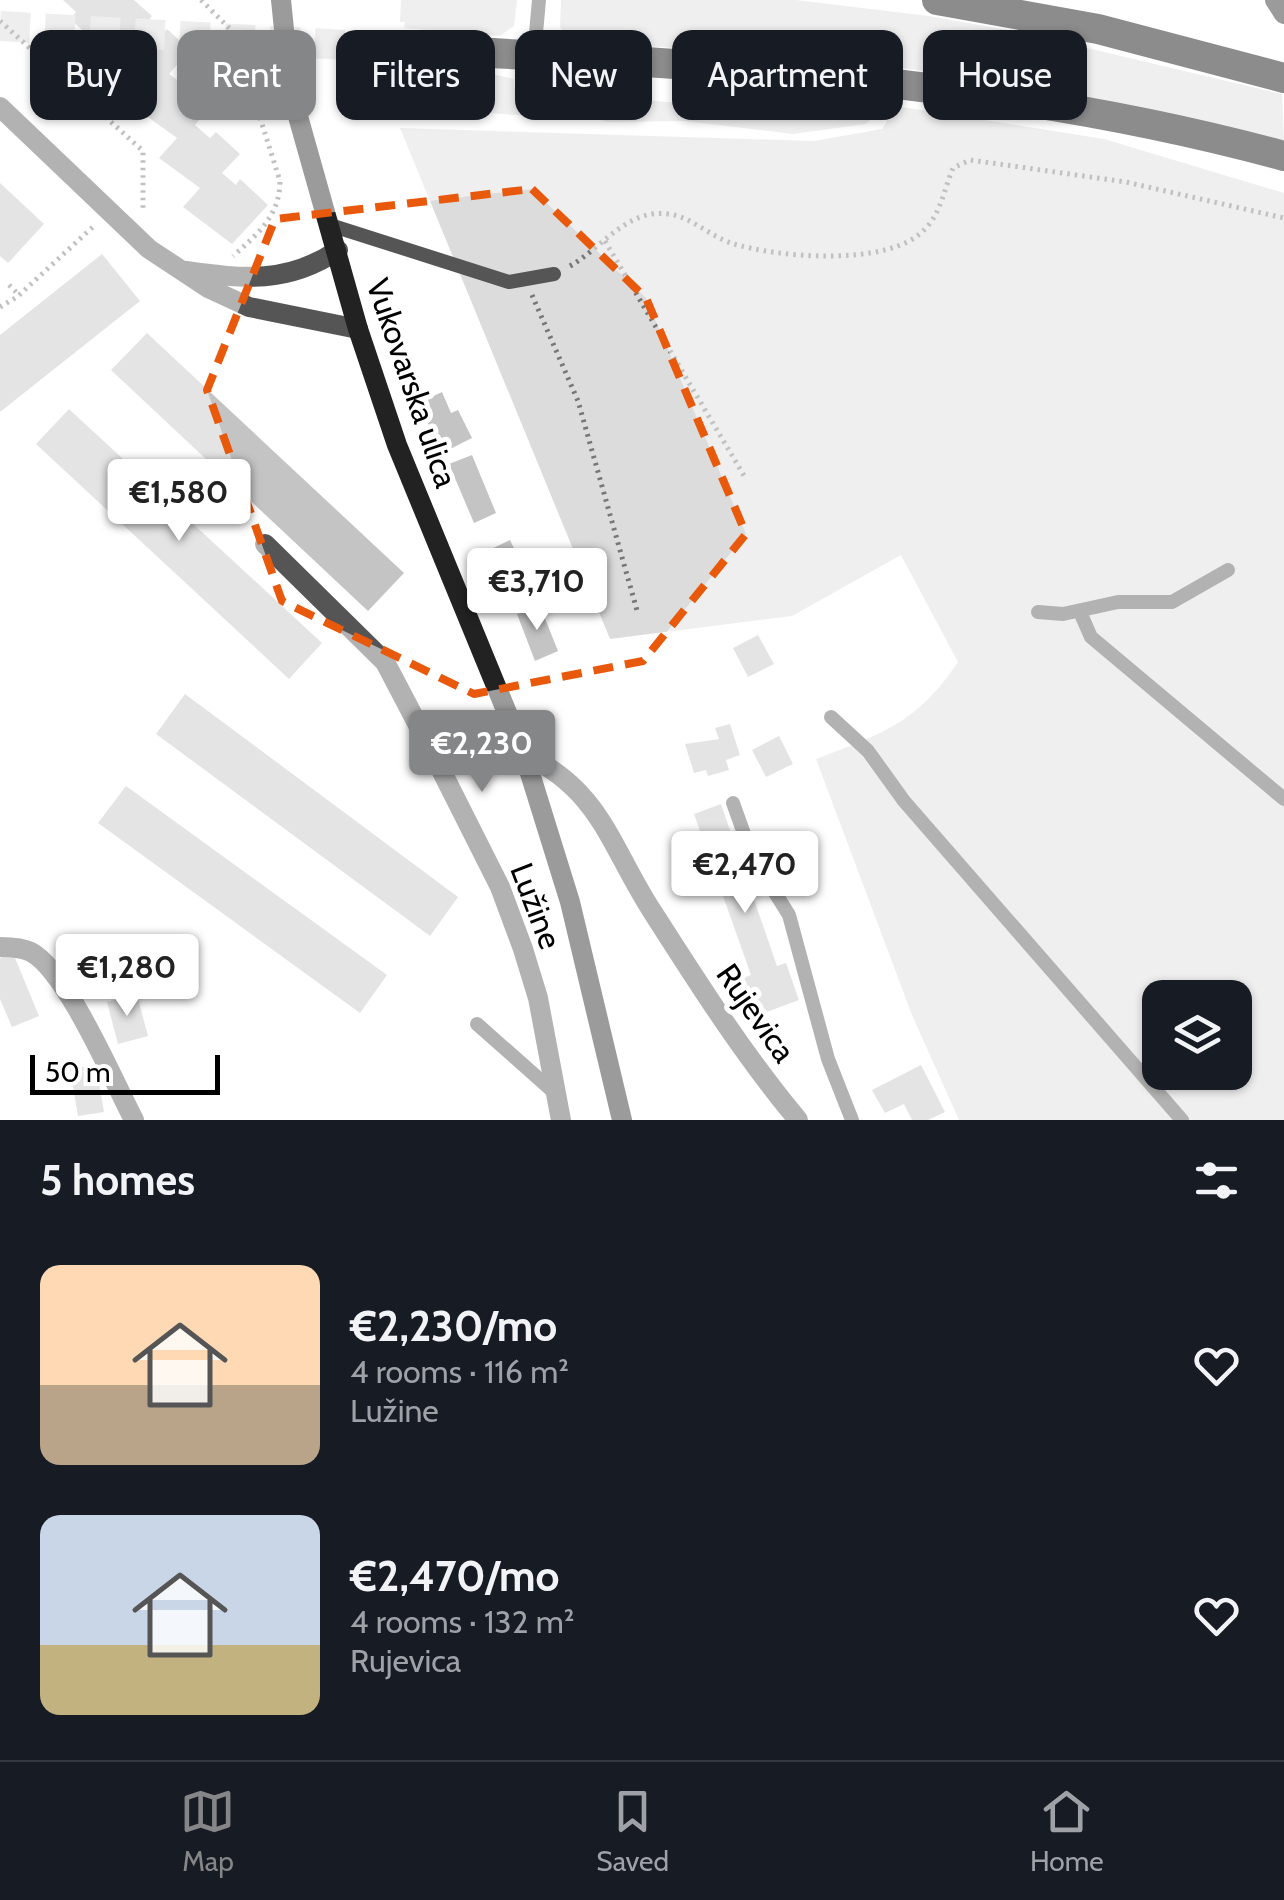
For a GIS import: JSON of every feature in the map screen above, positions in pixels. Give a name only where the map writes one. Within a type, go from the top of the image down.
[{"type":"highway","points":[[937,0],[1098,29],[1284,78]]},
{"type":"highway","points":[[652,63],[962,92],[1084,111],[1284,156]]},
{"type":"main road","name":"Vukovarska ulica","points":[[282,0],[290,88],[358,329],[397,445],[524,754],[575,920],[622,1120]]},
{"type":"main road","points":[[1275,0],[1284,14]]},
{"type":"street","points":[[0,107],[149,249],[233,302],[358,329]]},
{"type":"street","points":[[184,271],[249,280],[275,278],[317,264],[338,250]]},
{"type":"street","name":"Lužine","points":[[265,544],[385,662],[428,744],[506,902],[538,998],[561,1120]]},
{"type":"street","name":"Rujevica","points":[[524,754],[546,764],[586,797],[609,830],[642,896],[747,1058],[798,1120]]},
{"type":"street","points":[[0,947],[32,952],[55,978],[90,1030],[134,1120]]},
{"type":"lane","points":[[536,30],[539,0]]},
{"type":"lane","points":[[330,225],[510,282],[554,274]]},
{"type":"lane","points":[[1038,612],[1080,612],[1118,602],[1172,602],[1228,570]]},
{"type":"lane","points":[[1080,612],[1091,637],[1284,799]]},
{"type":"lane","points":[[830,717],[868,751],[904,801],[1182,1120]]},
{"type":"lane","points":[[733,804],[752,856],[788,914],[828,1060],[852,1120]]},
{"type":"lane","points":[[477,1024],[556,1094]]},
{"type":"path","points":[[201,0],[233,32],[280,180],[280,200],[269,220],[224,264]]},
{"type":"path","points":[[0,21],[30,48]]},
{"type":"path","points":[[109,120],[143,151],[143,220]]},
{"type":"path","points":[[554,274],[632,220],[668,214],[733,244],[774,252],[871,252],[921,234],[934,220],[953,168],[970,160],[1126,182],[1284,218]]},
{"type":"path","points":[[0,308],[19,296],[98,222]]},
{"type":"path","points":[[605,241],[746,479]]},
{"type":"path","points":[[525,281],[578,401],[638,614]]},
{"type":"path","points":[[9,285],[19,296]]},
{"type":"highlighted area","points":[[532,189],[646,298],[746,534],[643,661],[474,694],[282,601],[207,390],[275,219]]},
{"type":"shaded area","points":[[401,0],[517,0],[514,26],[500,36],[495,36],[495,30],[404,28],[405,22],[400,22]]},
{"type":"shaded area","points":[[561,0],[796,0],[1007,30],[923,30],[923,71],[903,68],[903,30],[672,30],[672,48],[652,46],[652,30],[560,27]]},
{"type":"shaded area","points":[[1087,48],[1282,94],[1284,141],[1087,99]]},
{"type":"shaded area","points":[[495,75],[514,79],[515,115],[495,114]]},
{"type":"shaded area","points":[[652,101],[672,102],[672,120],[870,120],[866,124],[793,134],[685,121],[601,120],[652,120]]},
{"type":"shaded area","points":[[903,107],[923,110],[923,120],[984,120],[1104,139],[1284,193],[1284,1120],[959,1120],[912,1015],[816,759],[896,724],[928,699],[958,662],[901,555],[792,616],[610,639],[400,128],[814,141],[882,129],[887,120],[903,120]]},
{"type":"building","points":[[63,0],[134,0],[152,16],[148,21],[163,34],[167,29],[177,38],[177,65],[169,74],[177,80],[177,120],[199,120],[195,125],[210,138],[216,132],[240,154],[222,173],[236,185],[240,179],[268,205],[232,244],[183,207],[200,188],[159,158],[177,138],[152,120],[157,120],[157,30],[82,30],[70,19],[76,12]]},
{"type":"building","points":[[0,183],[44,224],[8,263],[0,256]]},
{"type":"building","points":[[102,254],[140,301],[0,412],[0,335]]},
{"type":"building","points":[[147,333],[404,573],[368,611],[111,370]]},
{"type":"building","points":[[442,392],[451,413],[458,410],[472,438],[442,453],[418,403]]},
{"type":"building","points":[[69,409],[322,643],[289,679],[36,444]]},
{"type":"building","points":[[472,455],[496,513],[474,523],[449,464]]},
{"type":"building","points":[[510,540],[522,565],[538,557],[551,585],[508,599],[485,552]]},
{"type":"building","points":[[540,606],[558,651],[535,661],[517,614]]},
{"type":"building","points":[[758,635],[774,664],[748,677],[733,648]]},
{"type":"building","points":[[185,694],[458,897],[430,936],[156,734]]},
{"type":"building","points":[[730,724],[740,755],[726,760],[729,770],[708,776],[706,770],[694,773],[685,744],[719,739],[715,728]]},
{"type":"building","points":[[779,736],[793,764],[766,777],[752,750]]},
{"type":"building","points":[[126,786],[387,975],[360,1013],[98,823]]},
{"type":"building","points":[[721,804],[777,966],[786,963],[799,1000],[761,1014],[757,1004],[753,1006],[743,978],[751,975],[694,814]]},
{"type":"building","points":[[13,953],[39,1016],[12,1027],[0,999],[0,958]]},
{"type":"building","points":[[137,995],[148,1036],[118,1044],[107,1002]]},
{"type":"building","points":[[96,1065],[104,1112],[78,1116],[70,1069]]},
{"type":"building","points":[[921,1065],[945,1112],[928,1120],[912,1120],[904,1104],[885,1113],[872,1090]]},
{"type":"tunnel","points":[[0,26],[336,45]]}]
